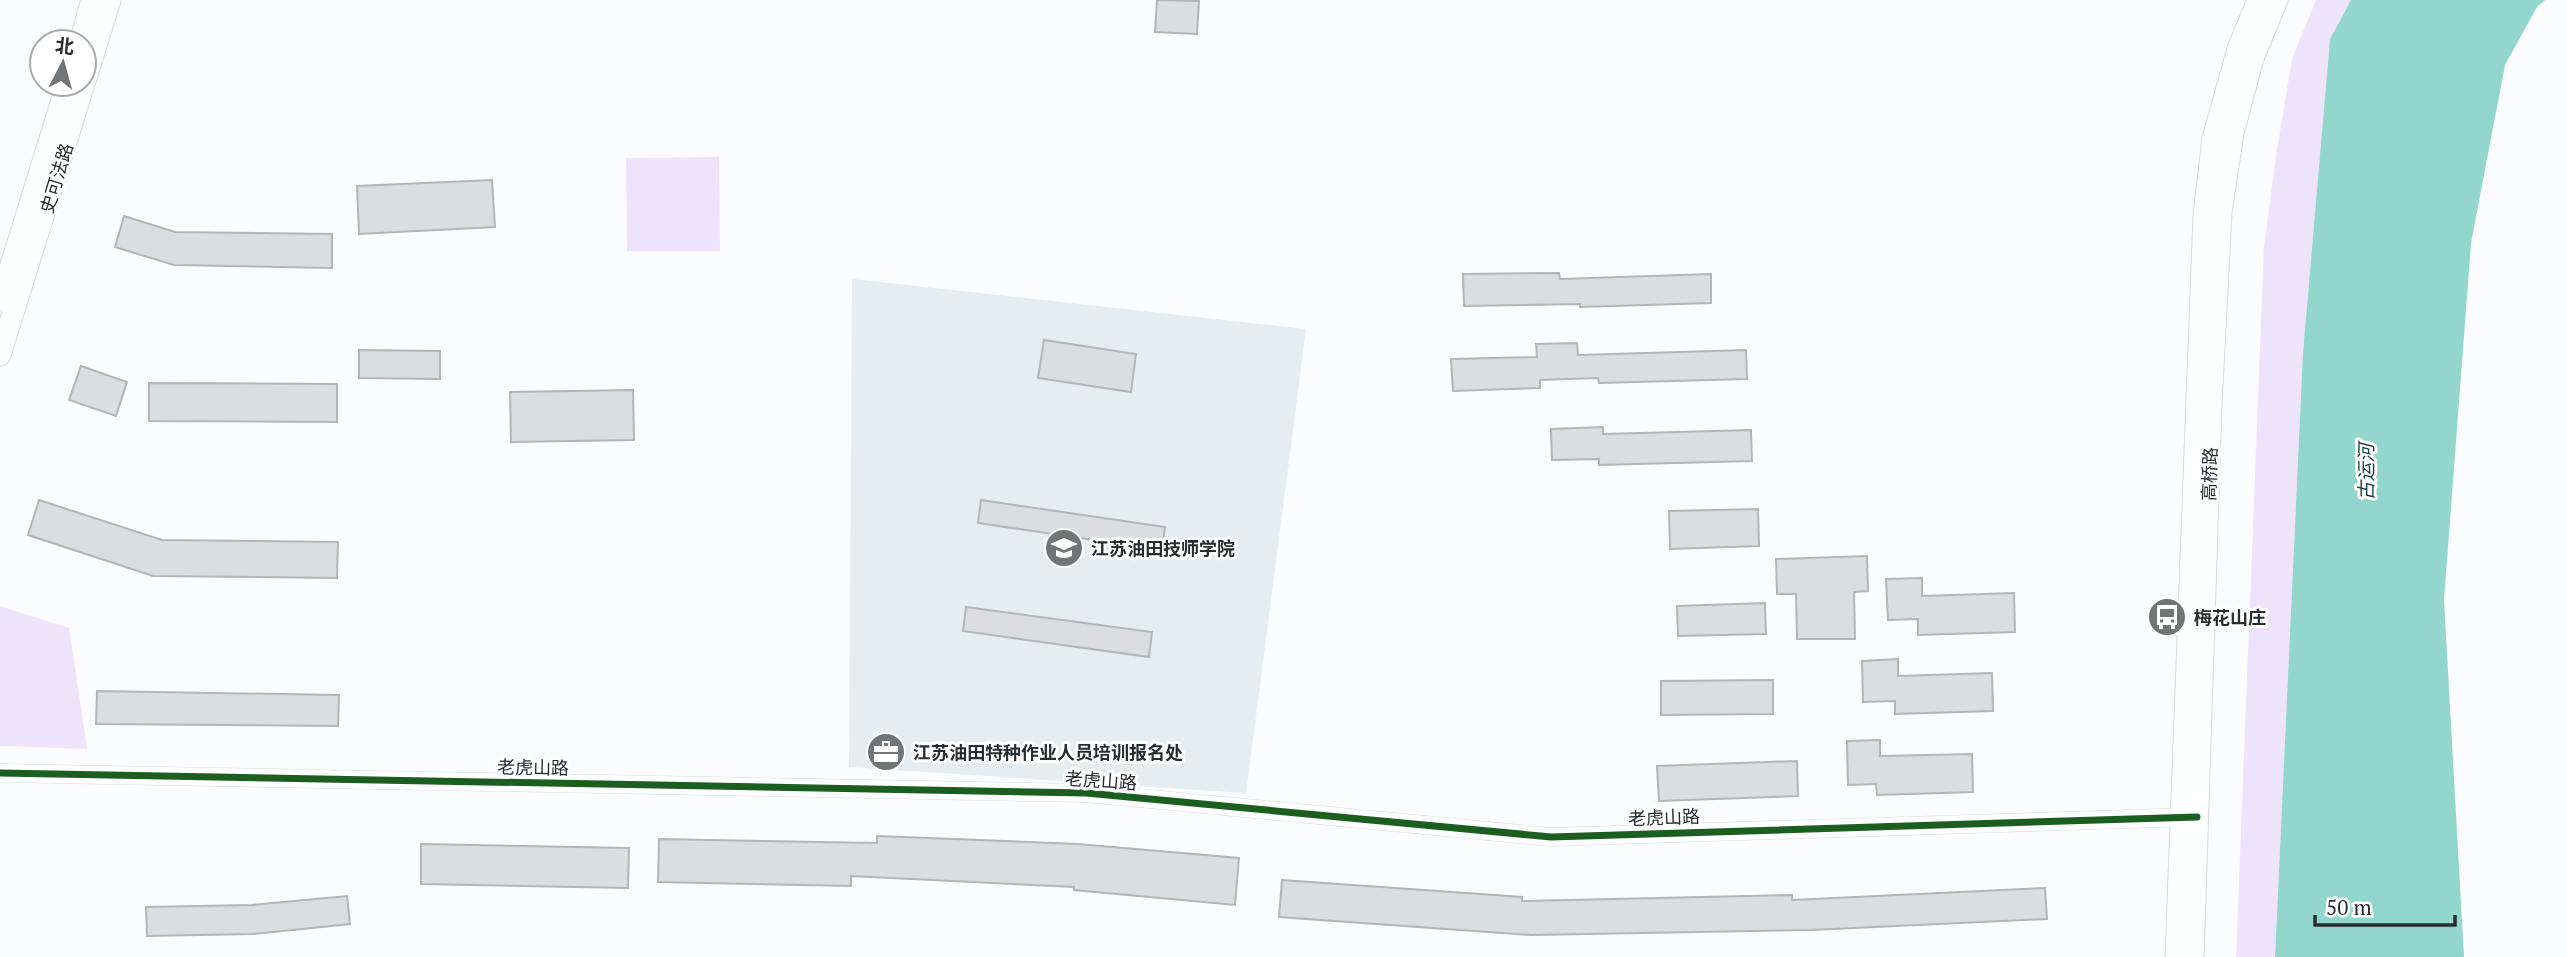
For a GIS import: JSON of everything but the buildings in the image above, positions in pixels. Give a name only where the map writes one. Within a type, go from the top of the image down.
[{"type":"main road","points":[[84,28],[92,0]]},
{"type":"main road","name":"史可法路","points":[[0,355],[110,0]]},
{"type":"main road","name":"高桥路","points":[[2193,957],[2188,818],[2203,215],[2213,138],[2238,48],[2258,0]]},
{"type":"main road","name":"高桥路","points":[[2176,957],[2188,818],[2221,212],[2233,133],[2253,58],[2277,0]]},
{"type":"main road","name":"史可法路","points":[[0,301],[63,98]]},
{"type":"street","name":"老虎山路","points":[[0,773],[1086,793],[1551,837],[2188,818]]},
{"type":"shaded area","points":[[2316,0],[2351,0],[2330,39],[2303,352],[2275,957],[2236,957],[2264,247],[2292,59]]},
{"type":"shaded area","points":[[719,157],[720,251],[627,251],[626,158]]},
{"type":"shaded area","name":"江苏油田技师学院","points":[[852,279],[1306,329],[1246,793],[849,767]]},
{"type":"shaded area","points":[[0,606],[69,628],[87,749],[0,746]]},
{"type":"water","name":"古运河","points":[[2351,0],[2545,0],[2537,7],[2505,65],[2471,243],[2444,600],[2464,957],[2275,957],[2303,352],[2330,39]]},
{"type":"cycle path","points":[[0,773],[1086,793],[1551,837],[2197,817]]},
{"type":"place","name":"江苏油田技师学院","points":[[1064,548]]},
{"type":"place","name":"梅花山庄","points":[[2167,617]]},
{"type":"place","name":"江苏油田特种作业人员培训报名处","points":[[886,752]]}]
